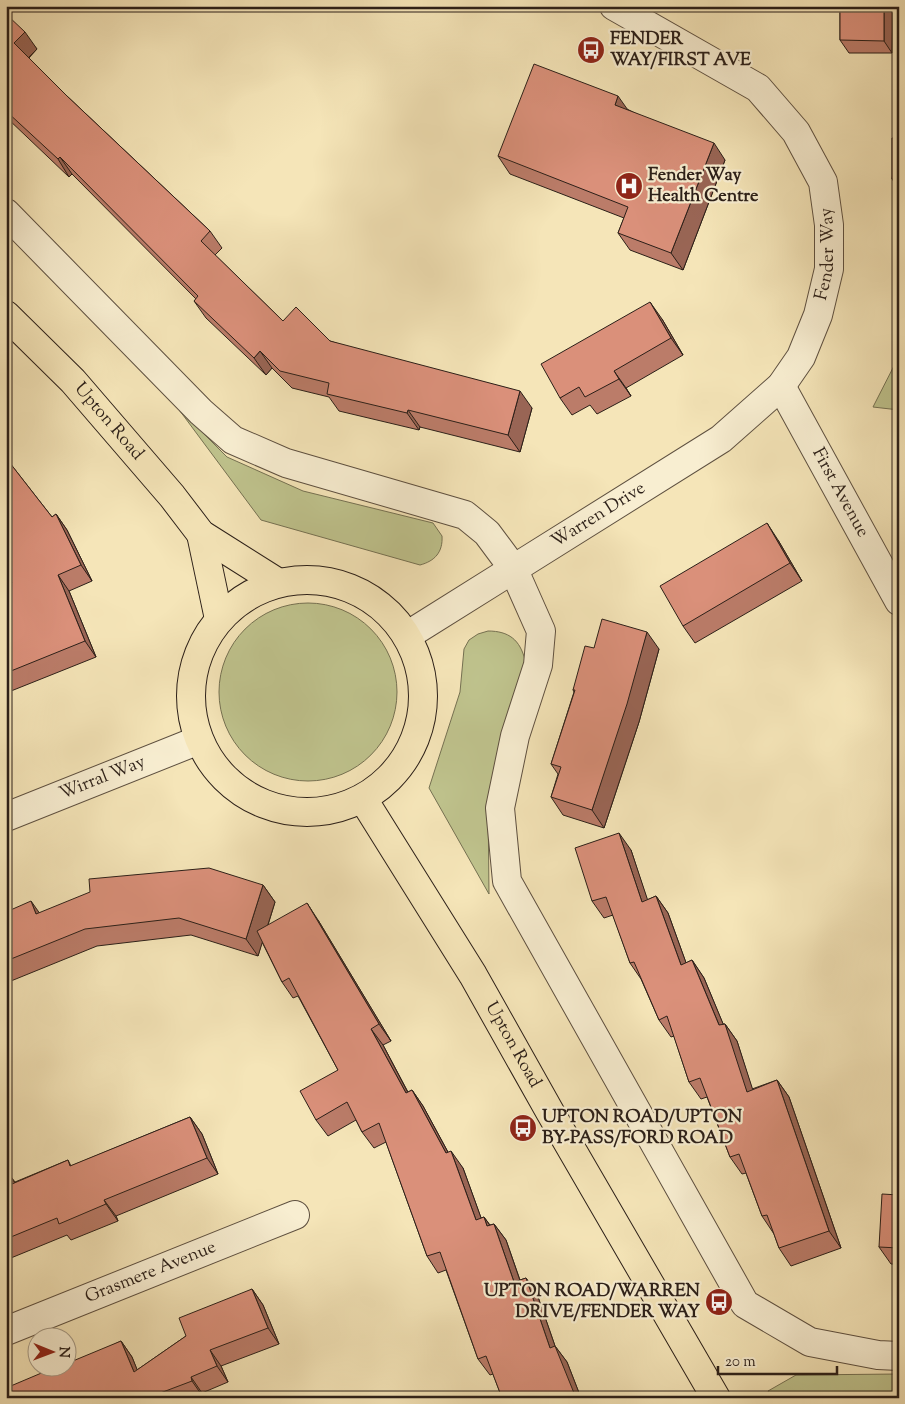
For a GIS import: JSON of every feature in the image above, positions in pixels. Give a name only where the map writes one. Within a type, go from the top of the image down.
[{"type":"main road","name":"Upton Road","points":[[6,315],[72,382],[172,496],[201,534],[277,582]]},
{"type":"main road","name":"Upton Road","points":[[201,534],[219,619]]},
{"type":"main road","points":[[314,579],[351,587],[384,606],[408,635],[422,670],[424,708],[414,744],[393,776],[363,799],[326,812],[287,811],[250,798],[220,773],[199,740],[192,709],[192,676],[202,646],[219,619],[245,596],[277,582],[314,579]]},
{"type":"main road","name":"Upton Road","points":[[363,799],[473,975],[716,1398]]},
{"type":"street","name":"Fender Way","points":[[614,6],[758,88],[796,132],[822,182],[829,225],[829,269],[818,315],[801,356],[781,386]]},
{"type":"street","points":[[6,213],[201,412],[233,440],[286,463],[465,515],[487,533],[513,568],[541,631],[538,666],[515,736],[500,808],[507,881],[745,1304],[810,1342],[878,1356],[899,1356]]},
{"type":"street","name":"Warren Drive","points":[[408,635],[721,439],[781,386]]},
{"type":"street","name":"First Avenue","points":[[781,386],[899,601]]},
{"type":"street","name":"Wirral Way","points":[[6,817],[199,740]]},
{"type":"street","name":"Grasmere Avenue","points":[[6,1331],[295,1215]]},
{"type":"green space","points":[[898,358],[899,410],[873,407]]},
{"type":"green space","points":[[177,407],[227,457],[303,491],[433,523],[442,536],[441,547],[437,555],[430,561],[420,565],[261,520]]},
{"type":"green space","points":[[299,603],[317,603],[342,610],[357,618],[371,629],[382,643],[390,658],[397,683],[397,701],[390,726],[382,741],[371,755],[357,766],[334,777],[317,781],[299,781],[282,777],[266,770],[252,761],[239,748],[223,718],[219,701],[219,683],[223,666],[230,650],[239,636],[252,623],[282,607]]},
{"type":"green space","points":[[488,631],[502,633],[512,638],[520,647],[525,660],[488,800],[489,894],[429,788],[460,692],[464,649],[469,640],[478,634]]},
{"type":"green space","points":[[899,1374],[899,1398],[772,1398],[768,1391],[796,1375]]},
{"type":"building","points":[[840,6],[884,6],[884,41],[840,40]]},
{"type":"building","points":[[6,14],[25,32],[14,43],[67,96],[210,231],[201,241],[283,321],[296,307],[330,341],[520,391],[508,435],[408,410],[407,413],[327,394],[329,383],[280,371],[260,351],[254,358],[194,301],[198,296],[60,157],[58,159],[6,111]]},
{"type":"building","name":"Fender Way Health Centre","points":[[534,64],[618,96],[615,105],[714,143],[671,253],[618,233],[628,207],[498,156]]},
{"type":"building","points":[[892,138],[899,138],[899,179],[892,179]]},
{"type":"building","points":[[650,302],[671,338],[614,371],[619,379],[585,397],[579,387],[560,398],[541,364]]},
{"type":"building","points":[[6,458],[52,517],[56,514],[81,565],[58,575],[85,641],[6,673],[6,586],[12,583],[6,575]]},
{"type":"building","points":[[767,523],[790,563],[683,626],[660,586]]},
{"type":"building","points":[[602,619],[647,632],[627,704],[592,810],[551,797],[561,767],[551,764],[575,690],[573,690],[585,646],[594,648]]},
{"type":"building","points":[[619,833],[642,902],[656,896],[681,965],[692,960],[719,1025],[725,1024],[747,1092],[777,1080],[829,1231],[779,1248],[767,1215],[762,1216],[739,1154],[730,1157],[700,1078],[689,1082],[667,1016],[659,1020],[634,962],[630,963],[606,897],[592,901],[575,848]]},
{"type":"building","points":[[209,868],[263,885],[246,939],[179,918],[85,929],[6,961],[6,912],[31,901],[36,914],[90,892],[89,879]]},
{"type":"building","points":[[307,903],[379,1024],[371,1029],[406,1093],[412,1090],[446,1153],[451,1151],[476,1220],[484,1217],[487,1226],[494,1224],[514,1282],[526,1278],[550,1348],[555,1346],[576,1398],[502,1398],[486,1356],[478,1359],[440,1252],[427,1256],[379,1123],[362,1132],[347,1102],[316,1120],[300,1091],[338,1070],[289,978],[282,982],[257,931]]},
{"type":"building","points":[[190,1117],[207,1158],[104,1200],[106,1204],[59,1224],[57,1218],[6,1239],[6,1171],[12,1184],[68,1160],[70,1166]]},
{"type":"building","points":[[882,1194],[899,1195],[899,1248],[879,1247]]},
{"type":"building","points":[[252,1289],[268,1328],[210,1350],[217,1366],[191,1377],[192,1381],[147,1398],[6,1398],[6,1388],[34,1376],[78,1376],[78,1359],[121,1341],[134,1372],[186,1336],[179,1318]]},
{"type":"place","name":"FENDER WAY/FIRST AVE","points":[[591,50]]},
{"type":"place","name":"Fender Way Health Centre","points":[[629,186]]},
{"type":"place","name":"UPTON ROAD/UPTON BY-PASS/FORD ROAD","points":[[523,1128]]},
{"type":"place","name":"UPTON ROAD/WARREN DRIVE/FENDER WAY","points":[[719,1302]]}]
